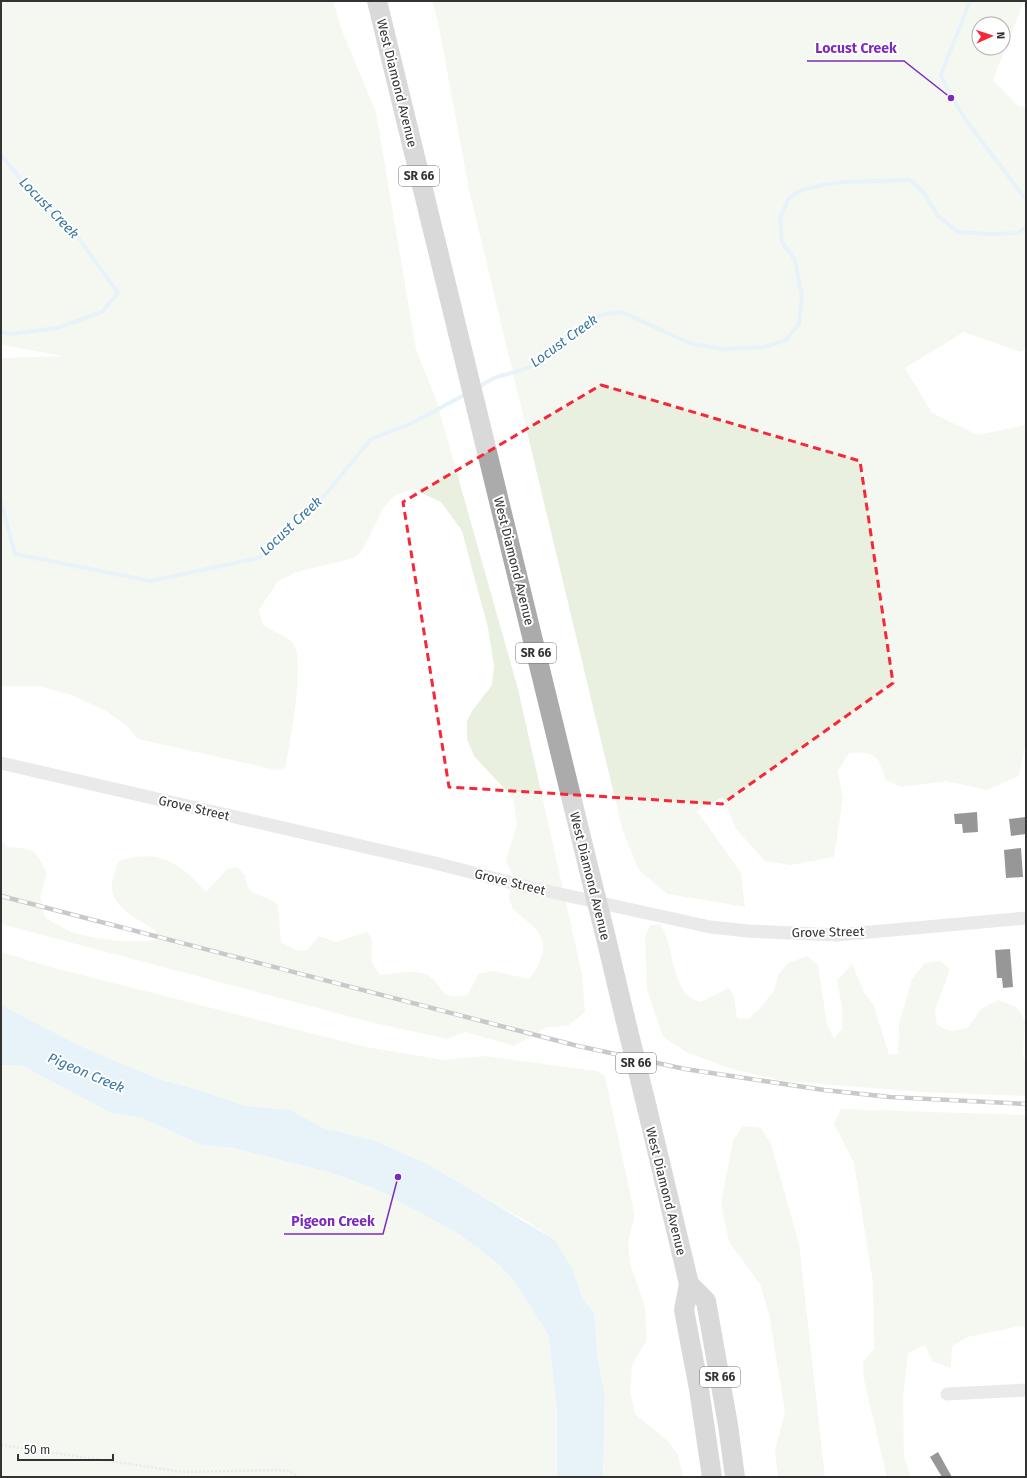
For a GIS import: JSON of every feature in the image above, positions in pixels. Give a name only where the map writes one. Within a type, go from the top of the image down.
[{"type":"main road","name":"West Diamond Avenue","points":[[377,1],[689,1284],[684,1310],[699,1389],[712,1477]]},
{"type":"main road","name":"SR 66","points":[[689,1284],[706,1301],[726,1410],[735,1477]]},
{"type":"street","name":"Grove Street","points":[[1,763],[435,863],[524,886],[710,927],[748,931],[837,935],[1026,918]]},
{"type":"street","points":[[946,1394],[1026,1390]]},
{"type":"path","points":[[1,1445],[182,1472],[279,1470],[288,1471],[300,1477]]},
{"type":"highlighted area","points":[[601,385],[860,461],[893,683],[722,804],[449,787],[403,502]]},
{"type":"green space","points":[[1,1],[333,1],[342,31],[376,112],[416,349],[436,399],[518,689],[582,974],[585,1012],[568,1026],[547,1027],[514,1046],[465,1032],[447,1039],[370,1022],[1,924],[1,840],[7,847],[23,848],[33,851],[36,854],[47,873],[40,897],[45,918],[81,935],[127,941],[149,941],[157,939],[155,930],[126,911],[115,898],[112,891],[112,879],[119,861],[133,857],[145,856],[167,860],[187,873],[206,892],[227,869],[237,867],[245,875],[249,889],[278,905],[281,942],[298,951],[307,950],[319,936],[336,942],[367,932],[372,939],[372,963],[380,975],[404,972],[422,973],[433,980],[443,992],[451,996],[468,995],[478,974],[493,971],[529,979],[538,966],[543,952],[543,942],[537,930],[513,909],[509,899],[513,876],[506,861],[517,824],[513,798],[474,756],[467,739],[467,721],[472,711],[492,685],[494,666],[488,628],[462,531],[441,502],[413,489],[395,495],[384,507],[363,549],[354,558],[297,572],[278,581],[259,610],[263,625],[292,642],[297,654],[298,668],[296,704],[285,768],[276,770],[138,739],[126,725],[106,711],[72,695],[38,686],[1,686],[1,358],[63,356],[1,345]]},
{"type":"green space","points":[[432,1],[1024,1],[1011,34],[1011,16],[971,16],[971,56],[1002,56],[993,80],[1018,106],[1026,107],[1026,349],[1021,352],[964,332],[905,368],[932,413],[978,435],[1026,425],[1026,741],[1019,776],[987,790],[946,781],[902,787],[886,780],[878,760],[870,754],[849,753],[838,771],[843,799],[834,857],[791,865],[765,861],[736,829],[723,797],[697,811],[741,873],[745,907],[667,894],[639,870],[623,832],[469,190],[438,22]]},
{"type":"green space","points":[[660,924],[668,941],[678,978],[687,995],[700,1002],[729,988],[734,996],[737,1018],[748,1019],[758,1010],[774,991],[778,975],[788,963],[807,956],[818,965],[827,1024],[834,1039],[842,1028],[842,1008],[837,980],[852,964],[865,994],[873,1004],[889,1054],[898,1054],[899,1024],[912,979],[925,963],[940,961],[950,969],[935,1010],[937,1025],[950,1031],[967,1028],[982,1008],[999,1000],[1016,1007],[1025,1020],[1023,1055],[1026,1061],[1026,1096],[923,1092],[784,1081],[732,1069],[688,1053],[663,1037],[647,989],[645,937],[650,925]]},
{"type":"green space","points":[[1,952],[54,968],[366,1047],[444,1060],[483,1056],[597,1071],[605,1076],[635,1216],[628,1241],[630,1263],[645,1307],[647,1340],[632,1365],[630,1392],[635,1414],[667,1440],[678,1455],[683,1477],[603,1477],[605,1395],[598,1362],[594,1313],[583,1299],[572,1268],[555,1240],[523,1219],[372,1140],[323,1128],[290,1110],[245,1106],[196,1089],[158,1079],[80,1046],[1,1005]]},
{"type":"green space","points":[[1,1065],[23,1066],[111,1113],[142,1118],[202,1145],[233,1148],[332,1173],[376,1189],[459,1234],[500,1264],[514,1281],[549,1336],[557,1411],[557,1477],[1,1477]]},
{"type":"green space","points":[[841,1109],[1026,1115],[1026,1327],[1020,1326],[968,1337],[952,1346],[951,1368],[932,1361],[925,1345],[908,1353],[903,1398],[904,1458],[911,1477],[887,1477],[864,1380],[863,1362],[874,1349],[873,1283],[854,1163],[834,1124]]},
{"type":"green space","points":[[743,1126],[761,1128],[771,1144],[799,1244],[825,1477],[778,1477],[775,1450],[785,1412],[769,1314],[760,1284],[729,1242],[721,1203],[733,1140]]},
{"type":"water","points":[[1,1005],[80,1046],[158,1079],[196,1089],[245,1106],[290,1110],[323,1128],[372,1140],[429,1165],[555,1240],[572,1268],[583,1299],[594,1313],[598,1362],[605,1395],[603,1477],[557,1477],[557,1411],[549,1336],[514,1281],[500,1265],[459,1234],[376,1189],[332,1173],[233,1148],[202,1145],[142,1118],[111,1113],[23,1066],[1,1065]]},
{"type":"building","points":[[977,812],[978,832],[963,833],[962,824],[955,824],[954,814]]},
{"type":"building","points":[[1025,817],[1026,834],[1011,836],[1009,819]]},
{"type":"building","points":[[1021,848],[1023,877],[1006,878],[1004,850]]},
{"type":"building","points":[[1010,949],[1013,987],[1003,988],[1002,978],[997,978],[995,950]]},
{"type":"building","points":[[938,1452],[952,1477],[942,1477],[930,1457]]},
{"type":"waterway","name":"Locust Creek","points":[[970,1],[941,75],[949,92],[969,124],[1026,200]]},
{"type":"waterway","name":"Locust Creek","points":[[1,155],[33,194],[73,230],[118,293],[102,312],[57,328],[10,334],[1,332]]},
{"type":"waterway","name":"Locust Creek","points":[[477,388],[494,378],[531,367],[576,331],[600,315],[622,312],[691,344],[725,349],[765,347],[786,340],[799,324],[802,296],[795,260],[782,242],[780,218],[789,198],[800,191],[822,185],[843,182],[910,180],[924,193],[938,216],[958,232],[990,234],[1018,233],[1026,227]]},
{"type":"waterway","name":"Locust Creek","points":[[1,502],[15,554],[150,581],[259,558],[320,501],[371,439],[412,423],[466,394]]},
{"type":"railway","points":[[1,896],[578,1046],[685,1069],[824,1090],[890,1097],[1026,1104]]},
{"type":"place","name":"Locust Creek","points":[[951,98]]},
{"type":"place","name":"Pigeon Creek","points":[[398,1177]]}]
